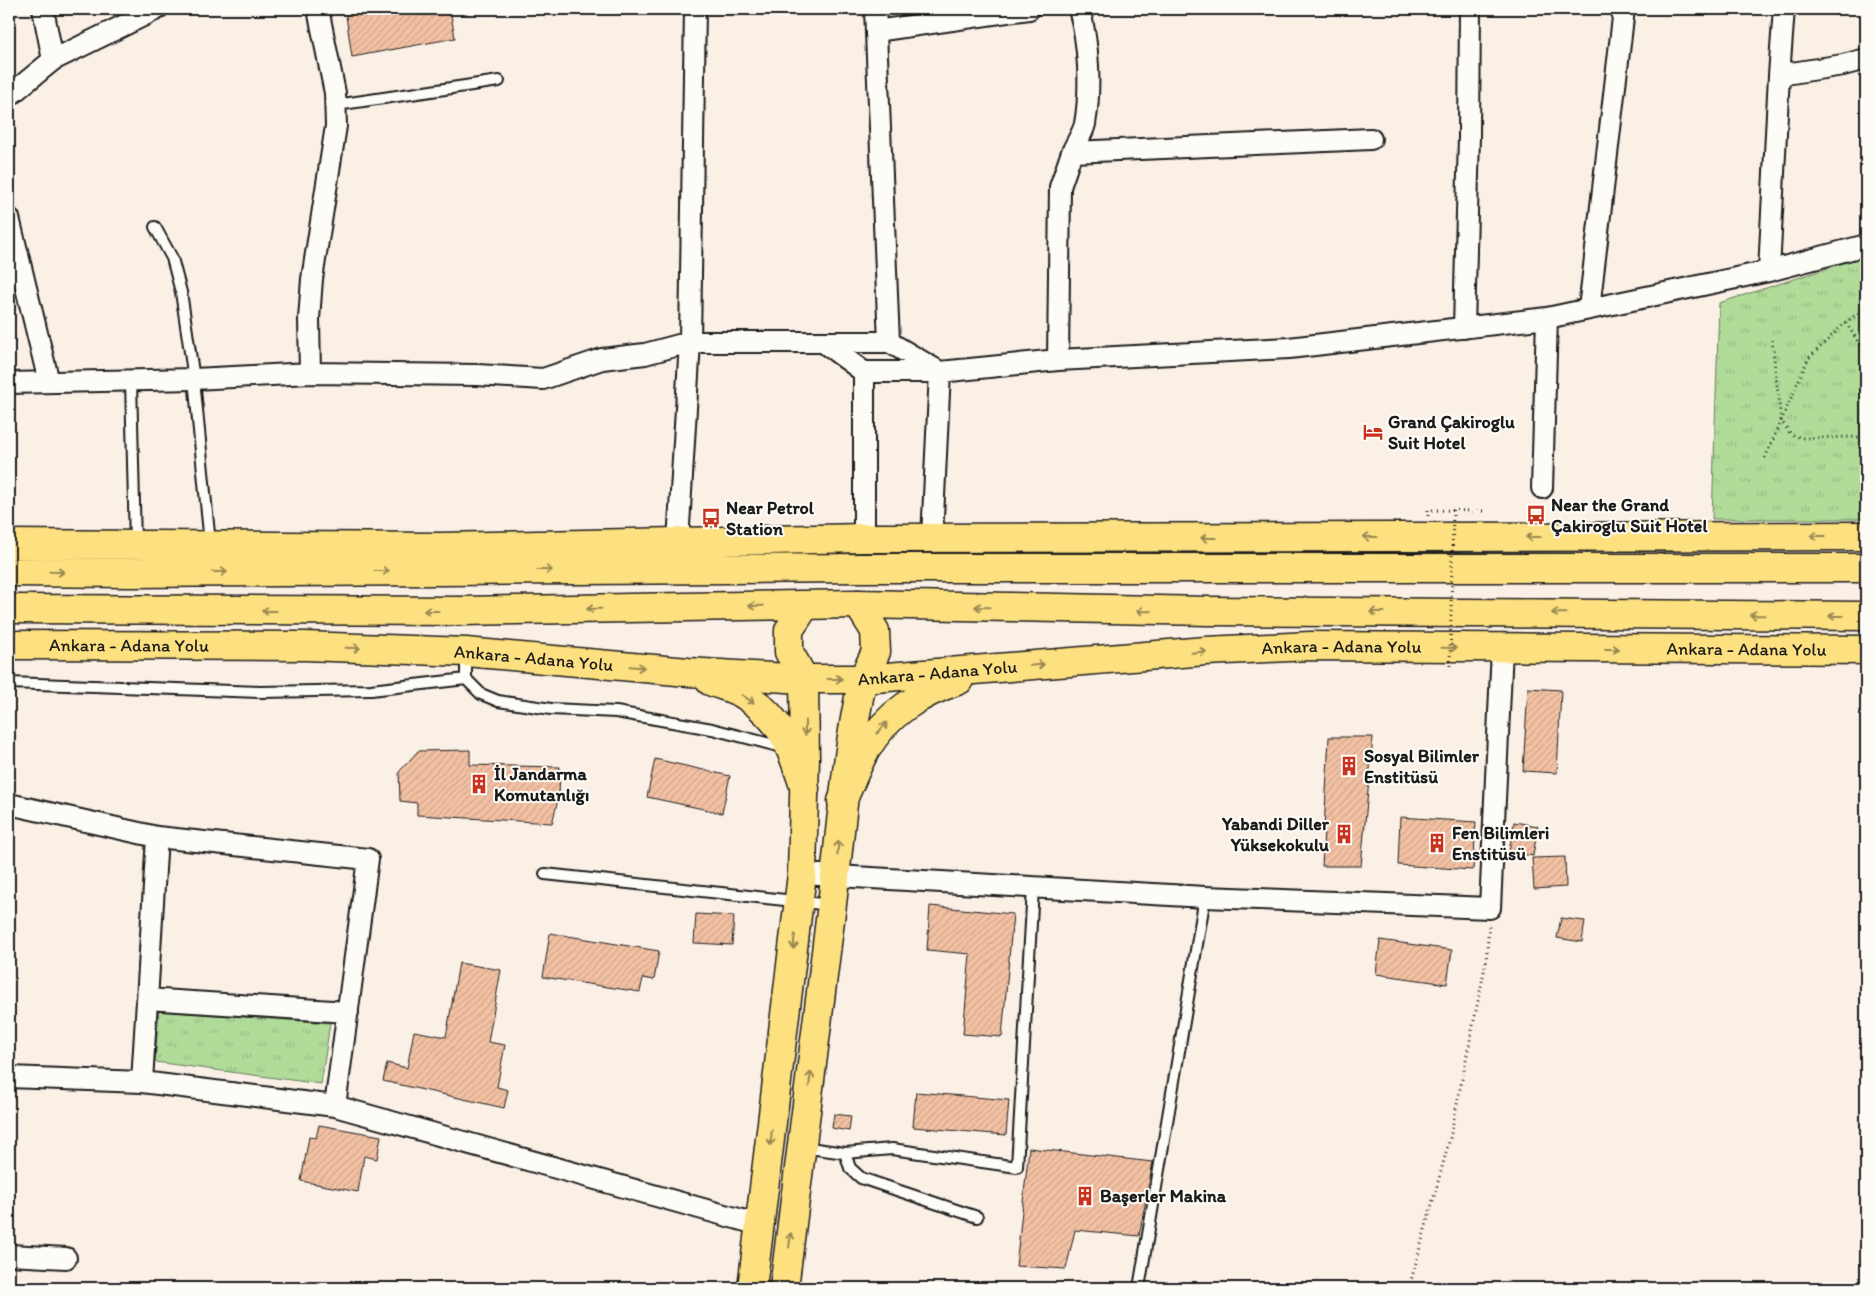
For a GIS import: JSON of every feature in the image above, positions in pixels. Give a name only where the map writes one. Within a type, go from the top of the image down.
[{"type":"main road","points":[[9,544],[440,547],[864,538],[1866,536]]},
{"type":"main road","points":[[864,538],[864,568]]},
{"type":"main road","points":[[932,538],[932,569]]},
{"type":"main road","points":[[9,572],[132,573],[864,568],[1866,568]]},
{"type":"main road","points":[[784,1288],[832,905],[842,801],[855,712],[863,679],[876,652],[876,631],[858,604]]},
{"type":"main road","name":"Ankara - Adana Yolu","points":[[9,609],[463,611],[858,604],[1208,611],[1866,616]]},
{"type":"main road","points":[[752,1288],[802,874],[804,679],[789,652],[789,630],[805,606]]},
{"type":"main road","name":"Ankara - Adana Yolu","points":[[9,644],[304,646],[466,652],[688,672],[804,679],[863,679],[1206,651],[1310,646],[1866,650]]},
{"type":"main road","points":[[842,801],[864,752],[890,719],[908,703],[923,694],[989,669]]},
{"type":"main road","points":[[688,672],[745,695],[762,709],[780,728],[791,749],[804,789]]},
{"type":"street","points":[[44,9],[53,60]]},
{"type":"street","points":[[9,96],[53,60],[157,9]]},
{"type":"street","points":[[310,373],[309,319],[312,279],[336,126],[336,105],[318,9]]},
{"type":"street","points":[[678,542],[690,342],[695,9]]},
{"type":"street","points":[[875,9],[889,342]]},
{"type":"street","points":[[876,31],[1029,9]]},
{"type":"street","points":[[1058,360],[1060,187],[1072,152],[1084,126],[1088,76],[1084,23],[1079,9]]},
{"type":"street","points":[[1464,328],[1470,9]]},
{"type":"street","points":[[1589,309],[1624,9]]},
{"type":"street","points":[[1769,271],[1784,9]]},
{"type":"street","points":[[1779,75],[1843,66],[1866,59]]},
{"type":"street","points":[[1072,152],[1371,139]]},
{"type":"street","points":[[9,218],[49,382]]},
{"type":"street","points":[[823,342],[864,372],[940,372],[1058,360],[1289,348],[1547,318],[1769,271],[1866,245]]},
{"type":"street","points":[[1542,488],[1547,318]]},
{"type":"street","points":[[9,383],[194,379],[310,373],[477,375],[543,378],[602,359],[646,354],[690,342],[889,342],[940,372]]},
{"type":"street","points":[[864,372],[864,538]]},
{"type":"street","points":[[932,538],[940,372]]},
{"type":"street","points":[[802,874],[1205,897],[1490,908],[1502,648]]},
{"type":"street","points":[[9,804],[157,837],[368,858],[335,1106]]},
{"type":"street","points":[[142,1082],[157,837]]},
{"type":"street","points":[[147,999],[348,1012]]},
{"type":"street","points":[[9,1077],[142,1082],[335,1106],[760,1225]]},
{"type":"street","points":[[9,1255],[66,1258]]},
{"type":"lane","points":[[336,105],[499,81]]},
{"type":"lane","points":[[155,227],[172,258],[177,274],[194,379],[210,546]]},
{"type":"lane","points":[[131,381],[135,545]]},
{"type":"lane","points":[[466,652],[466,679],[481,694],[498,701],[551,709],[616,712],[712,729],[791,749]]},
{"type":"lane","points":[[9,683],[260,692],[371,690],[466,679]]},
{"type":"lane","points":[[544,874],[832,905]]},
{"type":"lane","points":[[801,1147],[845,1153],[892,1149],[1017,1167],[1033,888]]},
{"type":"lane","points":[[1139,1288],[1205,897]]},
{"type":"lane","points":[[845,1153],[850,1168],[862,1178],[977,1217]]},
{"type":"path","points":[[1765,458],[1808,360],[1846,322],[1866,308]]},
{"type":"path","points":[[1846,322],[1866,354]]},
{"type":"path","points":[[1772,340],[1781,421],[1790,434],[1801,438],[1866,437]]},
{"type":"path","points":[[1428,510],[1483,511]]},
{"type":"path","points":[[1450,666],[1454,510]]},
{"type":"path","points":[[1409,1288],[1450,1138],[1486,962],[1490,908]]},
{"type":"green space","points":[[1866,256],[1866,519],[1712,519],[1719,303]]},
{"type":"green space","points":[[159,1011],[330,1023],[321,1084],[155,1062]]},
{"type":"building","points":[[345,9],[450,9],[455,38],[352,57]]},
{"type":"building","points":[[1528,688],[1561,690],[1557,773],[1523,771]]},
{"type":"building","points":[[1329,737],[1373,737],[1361,866],[1322,866]]},
{"type":"building","name":"İl Jandarma Komutanlığı","points":[[470,750],[470,765],[560,767],[559,796],[552,823],[417,815],[417,803],[400,801],[399,772],[418,751]]},
{"type":"building","points":[[655,759],[730,776],[722,813],[647,797]]},
{"type":"building","name":"Fen Bilimleri Enstitüsü","points":[[1400,817],[1476,822],[1473,870],[1398,865]]},
{"type":"building","points":[[1514,822],[1538,826],[1533,856],[1509,852]]},
{"type":"building","points":[[1565,857],[1566,887],[1534,889],[1532,858]]},
{"type":"building","points":[[930,906],[1013,914],[1002,1037],[963,1034],[970,954],[927,950]]},
{"type":"building","points":[[696,914],[734,916],[732,945],[694,943]]},
{"type":"building","points":[[1561,918],[1585,921],[1582,942],[1557,938]]},
{"type":"building","points":[[550,933],[659,951],[654,980],[643,978],[640,992],[543,977]]},
{"type":"building","points":[[1380,940],[1452,950],[1447,984],[1376,974]]},
{"type":"building","points":[[459,963],[501,970],[488,1042],[505,1045],[497,1087],[508,1090],[504,1108],[383,1081],[387,1063],[407,1068],[414,1031],[446,1037]]},
{"type":"building","points":[[916,1092],[1009,1100],[1006,1135],[913,1127]]},
{"type":"building","points":[[834,1114],[851,1116],[849,1131],[832,1128]]},
{"type":"building","points":[[319,1125],[381,1136],[377,1159],[364,1156],[358,1192],[301,1181],[309,1137],[316,1138]]},
{"type":"building","name":"Başerler Makina","points":[[1029,1148],[1153,1162],[1139,1236],[1075,1230],[1066,1269],[1016,1266]]},
{"type":"place","name":"Grand Çakiroglu Suit Hotel","points":[[1373,432]]},
{"type":"place","name":"Near the Grand Çakiroglu Suit Hotel","points":[[1536,515]]},
{"type":"place","name":"Near Petrol Station","points":[[711,518]]},
{"type":"place","name":"Sosyal Bilimler Enstitüsü","points":[[1349,766]]},
{"type":"place","name":"İl Jandarma Komutanlığı","points":[[479,784]]},
{"type":"place","name":"Yabandi Diller Yüksekokulu","points":[[1344,834]]},
{"type":"place","name":"Fen Bilimleri Enstitüsü","points":[[1437,843]]},
{"type":"place","name":"Başerler Makina","points":[[1085,1196]]}]
